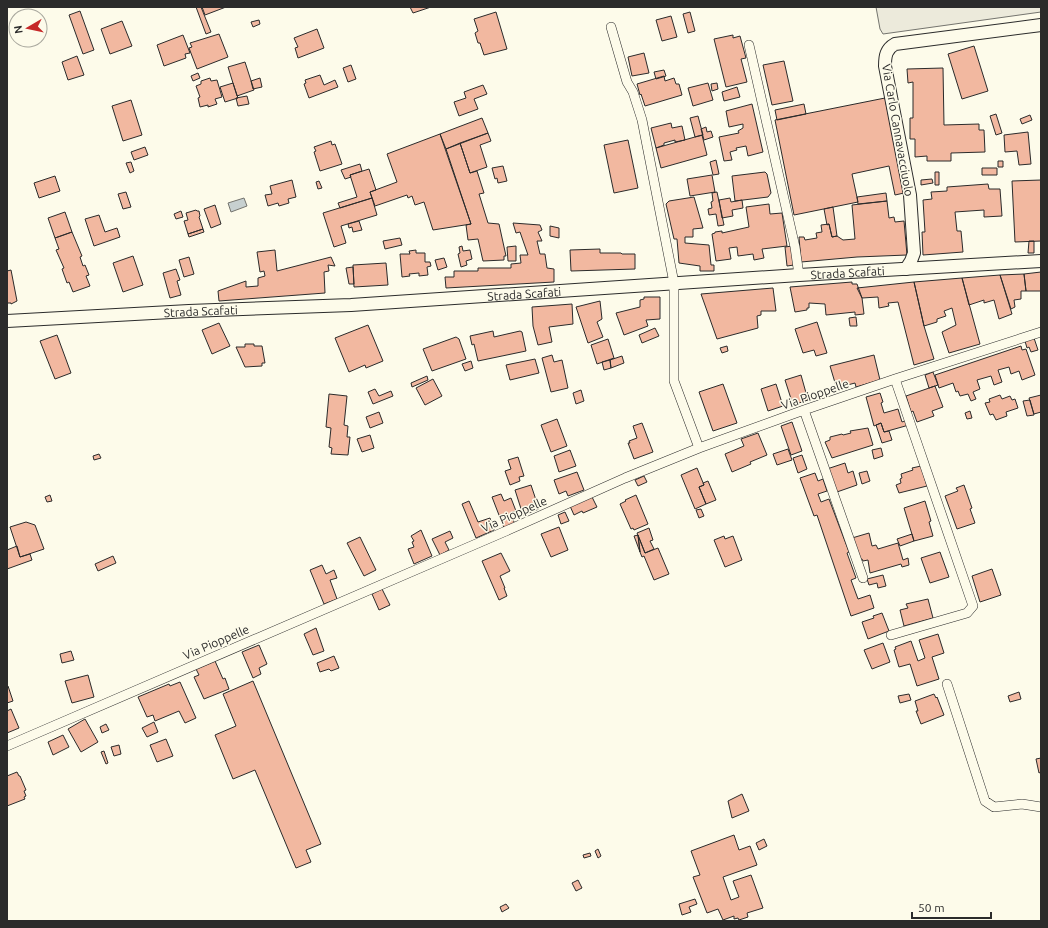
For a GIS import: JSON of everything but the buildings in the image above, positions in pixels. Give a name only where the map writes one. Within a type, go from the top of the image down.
[{"type":"street","name":"Via Carlo Cannavacciuolo","points":[[906,269],[912,261],[914,253],[910,194],[885,66],[885,58],[889,48],[895,44],[1041,26]]},
{"type":"street","points":[[611,27],[627,82],[633,92],[642,120],[674,283],[674,381],[699,448]]},
{"type":"street","points":[[749,45],[795,247],[799,275]]},
{"type":"street","name":"Strada Scafati","points":[[7,321],[189,311],[351,305],[799,275],[1041,261]]},
{"type":"street","name":"Via Pioppelle","points":[[7,746],[499,534],[591,492],[699,448],[895,379],[1041,332]]},
{"type":"street","points":[[891,636],[967,613],[973,606],[895,379]]},
{"type":"street","points":[[804,410],[863,578]]},
{"type":"street","points":[[947,684],[985,801],[994,807],[1022,804],[1041,807]]},
{"type":"shaded area","points":[[876,7],[1041,7],[1041,12],[883,34],[880,29]]},
{"type":"shaded area","points":[[244,198],[247,206],[231,212],[228,203]]}]
